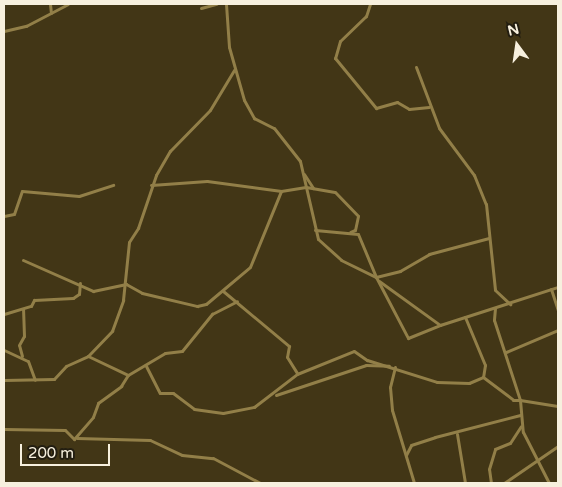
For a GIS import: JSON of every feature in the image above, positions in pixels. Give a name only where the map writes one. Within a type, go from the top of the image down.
[{"type":"street","points":[[50,4],[51,13]]},
{"type":"street","points":[[4,31],[26,26],[68,4]]},
{"type":"street","points":[[200,8],[216,4]]},
{"type":"street","points":[[226,4],[234,70],[254,118],[274,128],[313,188]]},
{"type":"street","points":[[370,4],[366,16],[342,38],[335,58],[376,108],[396,102],[409,109],[430,107]]},
{"type":"street","points":[[416,67],[439,128],[474,175],[486,204],[494,290],[510,304]]},
{"type":"street","points":[[4,380],[54,378],[66,366],[88,356],[112,331],[124,285],[129,242],[138,228],[152,185],[170,151],[210,110],[234,70]]},
{"type":"street","points":[[303,172],[318,239],[341,260],[377,279],[440,325]]},
{"type":"street","points":[[152,185],[207,181],[281,191],[306,186],[335,192],[349,203],[359,222],[350,232]]},
{"type":"street","points":[[4,216],[14,214],[22,191],[79,196],[112,185]]},
{"type":"street","points":[[23,260],[57,278],[80,283],[93,291],[124,285],[190,306],[206,304],[250,267],[281,191]]},
{"type":"street","points":[[315,230],[350,232],[361,237],[377,279],[408,338],[440,325],[558,287]]},
{"type":"street","points":[[377,279],[400,271],[428,254],[489,238]]},
{"type":"street","points":[[4,314],[23,309],[34,300],[73,298],[79,294],[80,283]]},
{"type":"street","points":[[551,290],[558,311]]},
{"type":"street","points":[[223,291],[289,346],[287,357],[297,374]]},
{"type":"street","points":[[77,438],[98,403],[121,386],[128,375],[146,366],[164,353],[182,351],[201,323],[237,301]]},
{"type":"street","points":[[495,308],[520,400],[521,426],[538,457],[549,483]]},
{"type":"street","points":[[23,309],[24,339],[19,345],[22,356],[32,368],[34,380]]},
{"type":"street","points":[[465,317],[485,365],[483,377]]},
{"type":"street","points":[[506,352],[558,330]]},
{"type":"street","points":[[4,350],[22,356]]},
{"type":"street","points":[[273,396],[297,374],[354,351],[367,360],[451,384],[483,377]]},
{"type":"street","points":[[88,356],[128,375]]},
{"type":"street","points":[[146,366],[160,393],[173,393],[194,409],[244,410],[273,396],[366,365],[396,367]]},
{"type":"street","points":[[396,367],[390,399],[414,483]]},
{"type":"street","points":[[483,377],[512,400],[558,407]]},
{"type":"street","points":[[406,458],[412,445],[520,415]]},
{"type":"street","points":[[491,483],[489,469],[496,449],[510,443],[521,426]]},
{"type":"street","points":[[4,429],[65,430],[77,438],[150,440],[182,455],[212,458],[260,483]]},
{"type":"street","points":[[457,434],[465,483]]},
{"type":"street","points":[[496,483],[504,483],[538,457],[558,446]]}]
